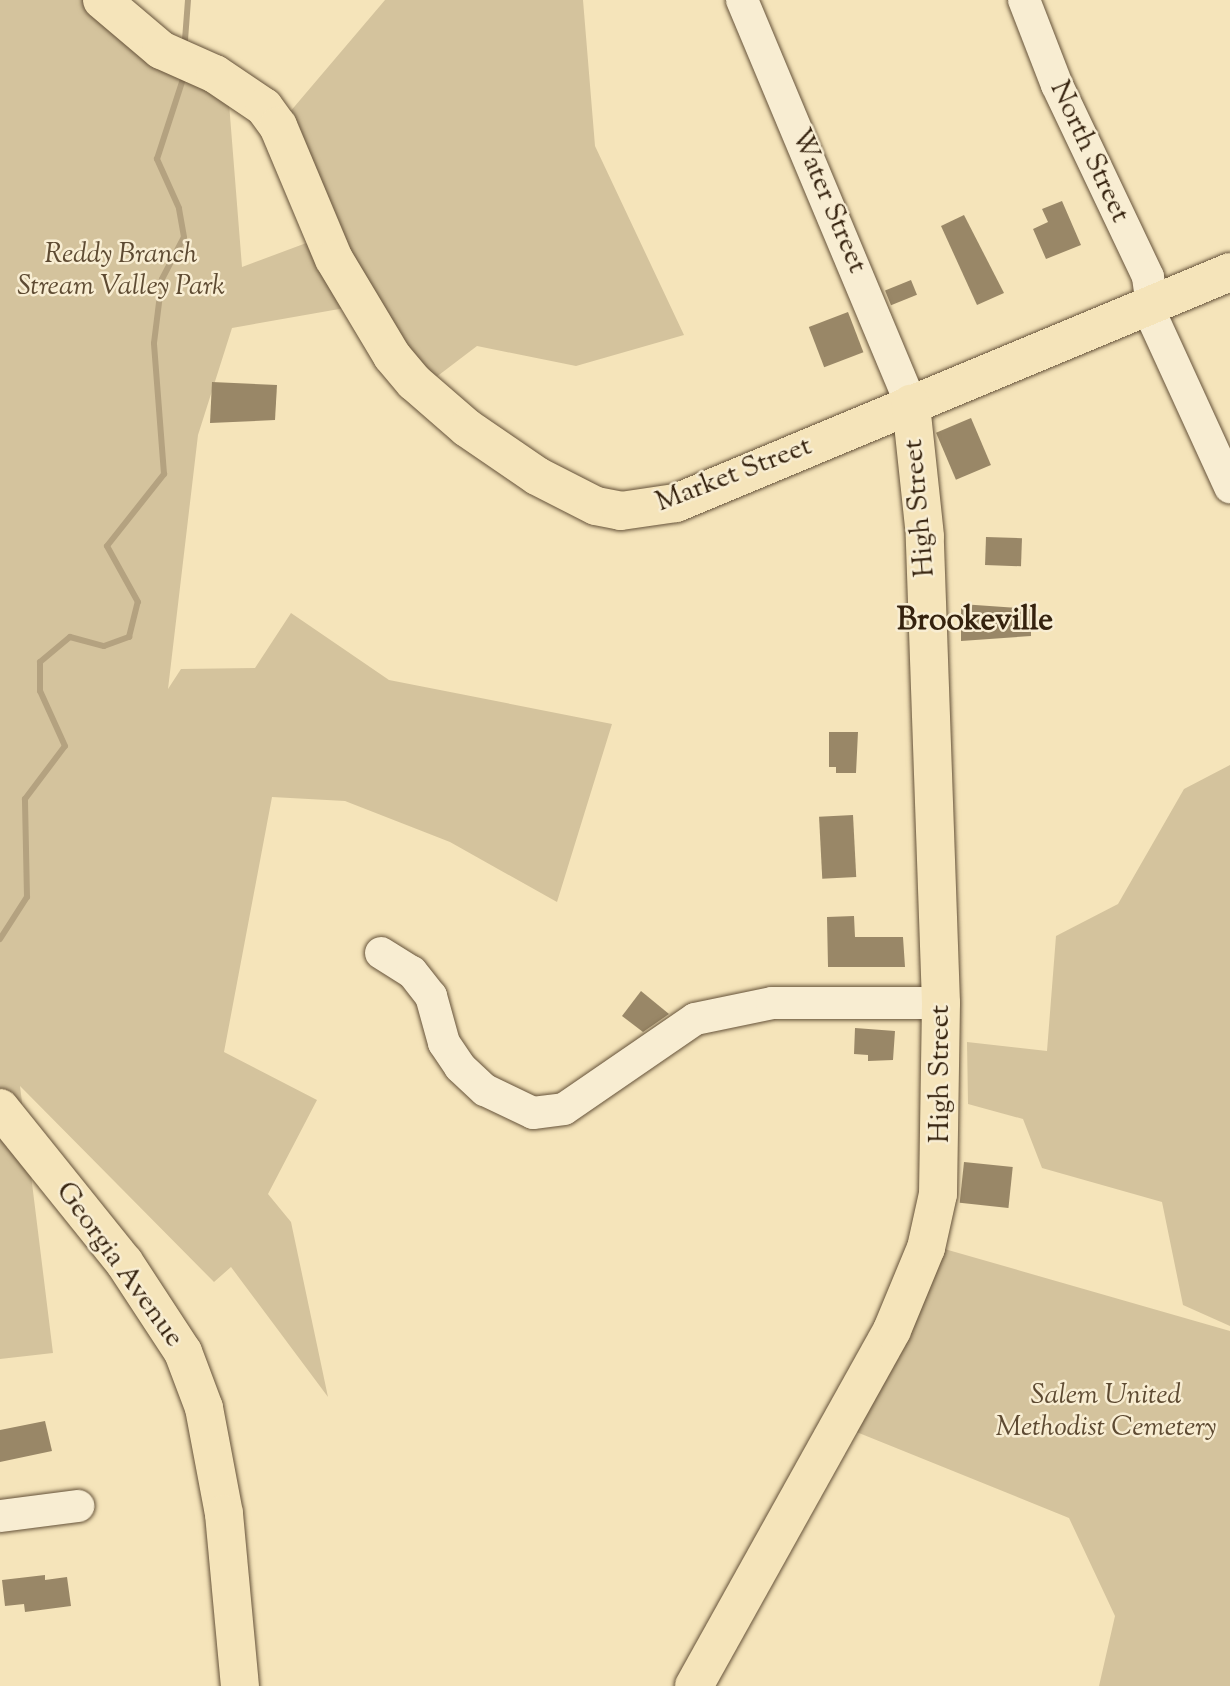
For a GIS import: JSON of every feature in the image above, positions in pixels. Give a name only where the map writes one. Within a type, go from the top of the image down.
[{"type":"main road","name":"Market Street","points":[[102,0],[161,50],[246,95],[278,126],[314,221],[392,356],[467,428],[572,496],[621,511],[676,503],[1230,272]]},
{"type":"main road","name":"High Street","points":[[694,1686],[876,1362],[915,1277],[933,1221],[941,1168],[941,1003],[925,536],[911,404]]},
{"type":"main road","name":"Georgia Avenue","points":[[0,1108],[124,1262],[183,1352],[204,1408],[224,1514],[240,1686]]},
{"type":"street","name":"Water Street","points":[[743,0],[911,404]]},
{"type":"street","name":"North Street","points":[[1024,0],[1057,85],[1148,277],[1154,321],[1230,487]]},
{"type":"street","points":[[380,953],[412,972],[431,996],[444,1043],[460,1066],[485,1090],[533,1112],[564,1109],[695,1019],[772,1003],[941,1003]]},
{"type":"street","points":[[0,1516],[78,1506]]},
{"type":"green space","name":"Reddy Branch Stream Valley Park","points":[[0,0],[122,0],[227,78],[242,267],[309,242],[345,308],[232,328],[198,435],[168,689],[181,669],[255,668],[291,613],[389,680],[612,724],[557,902],[450,842],[345,801],[272,797],[224,1052],[317,1100],[268,1194],[291,1222],[328,1397],[231,1267],[214,1282],[20,1086],[53,1353],[0,1359]]},
{"type":"green space","points":[[385,0],[583,0],[595,146],[684,335],[576,366],[477,346],[431,381],[380,316],[289,113]]},
{"type":"green space","points":[[1230,765],[1230,1326],[1183,1305],[1162,1202],[1042,1168],[1023,1119],[968,1104],[967,1042],[1047,1051],[1056,936],[1118,904],[1184,789]]},
{"type":"green space","name":"Salem United Methodist Cemetery","points":[[941,1248],[1230,1331],[1230,1686],[1099,1686],[1115,1616],[1069,1518],[854,1431]]},
{"type":"building","points":[[1062,201],[1081,245],[1046,259],[1033,229],[1048,222],[1042,209]]},
{"type":"building","points":[[964,215],[1004,293],[977,305],[941,226]]},
{"type":"building","points":[[911,280],[917,295],[891,305],[885,290]]},
{"type":"building","points":[[848,312],[863,352],[824,367],[809,327]]},
{"type":"building","points":[[212,382],[277,385],[275,420],[210,423]]},
{"type":"building","points":[[971,418],[991,465],[956,480],[936,433]]},
{"type":"building","points":[[986,537],[1022,538],[1021,566],[985,565]]},
{"type":"building","points":[[961,604],[1031,609],[1031,636],[961,641]]},
{"type":"building","points":[[829,732],[858,732],[856,773],[836,773],[836,767],[829,767]]},
{"type":"building","points":[[853,815],[856,877],[822,879],[819,817]]},
{"type":"building","points":[[854,916],[855,937],[903,937],[905,967],[828,967],[827,917]]},
{"type":"building","points":[[641,991],[669,1014],[643,1032],[622,1016]]},
{"type":"building","points":[[855,1028],[895,1031],[893,1060],[868,1061],[868,1055],[854,1054]]},
{"type":"building","points":[[964,1162],[1013,1167],[1008,1208],[960,1203]]},
{"type":"building","points":[[45,1421],[52,1451],[0,1462],[0,1430]]},
{"type":"building","points":[[45,1575],[45,1580],[67,1577],[71,1606],[25,1612],[24,1604],[5,1606],[2,1580]]},
{"type":"waterway","points":[[185,40],[188,0]]},
{"type":"waterway","points":[[0,939],[27,897],[25,799],[65,746],[40,691],[40,662],[70,637],[104,646],[129,637],[138,602],[107,546],[164,474],[154,343],[162,279],[184,237],[179,208],[157,159],[183,79]]},
{"type":"district","name":"Brookeville","points":[[975,621]]}]
